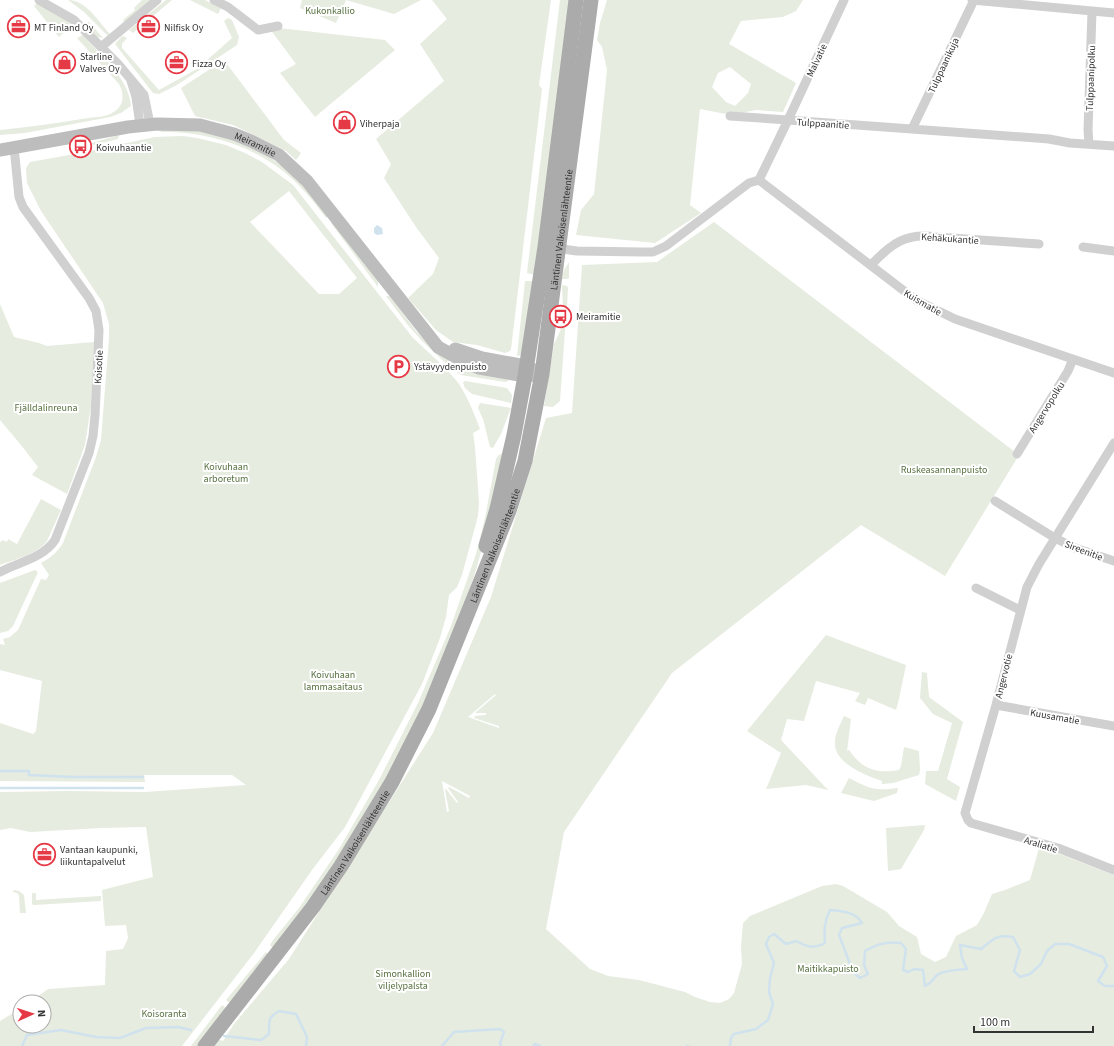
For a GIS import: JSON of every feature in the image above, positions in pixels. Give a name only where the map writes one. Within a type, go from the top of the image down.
[{"type":"main road","name":"Läntinen Valkoisenlähteentie","points":[[205,1046],[313,907],[341,866],[392,782],[418,731],[437,688],[501,532],[525,461],[542,374],[552,248],[576,0]]},
{"type":"main road","name":"Läntinen Valkoisenlähteentie","points":[[466,616],[499,501],[552,248],[591,0]]},
{"type":"main road","name":"Meiramitie","points":[[7,147],[145,125],[200,125],[240,136],[279,155],[307,181],[438,347],[479,368],[526,371],[542,374]]},
{"type":"street","points":[[39,0],[74,20],[118,64],[130,80],[145,125]]},
{"type":"street","points":[[101,47],[157,0]]},
{"type":"street","points":[[214,0],[228,7],[258,30],[278,26]]},
{"type":"street","name":"Malvatie","points":[[788,120],[844,0]]},
{"type":"street","points":[[973,0],[1114,13]]},
{"type":"street","name":"Tulppaanikuja","points":[[912,129],[973,0]]},
{"type":"street","name":"Tulppaanipolku","points":[[1089,144],[1088,130],[1092,12]]},
{"type":"street","points":[[730,116],[788,120]]},
{"type":"street","name":"Tulppaanitie","points":[[759,180],[788,120],[1049,139],[1114,146]]},
{"type":"street","name":"Koisotie","points":[[0,572],[14,564],[43,554],[55,540],[89,453],[95,415],[99,351],[99,325],[94,308],[23,207],[19,197],[7,147]]},
{"type":"street","points":[[552,248],[577,251],[653,252],[666,246],[748,183],[759,180]]},
{"type":"street","name":"Kuismatie","points":[[759,180],[916,300],[940,313],[1114,373]]},
{"type":"street","name":"Kehäkukantie","points":[[871,265],[889,247],[911,236],[924,235],[936,238],[1038,244]]},
{"type":"street","points":[[1083,247],[1114,251]]},
{"type":"street","name":"Angervopolku","points":[[1017,454],[1068,371],[1073,359]]},
{"type":"street","name":"Angervotie","points":[[968,820],[965,813],[996,705],[1027,587],[1039,564],[1113,445]]},
{"type":"street","points":[[995,501],[1055,538]]},
{"type":"street","name":"Sireenitie","points":[[1055,538],[1075,548],[1114,561]]},
{"type":"street","points":[[976,588],[1020,610]]},
{"type":"street","name":"Kuusamatie","points":[[996,705],[1114,726]]},
{"type":"street","name":"Araliatie","points":[[968,820],[971,823],[1058,848],[1114,870]]},
{"type":"green space","points":[[68,0],[75,1],[87,8],[111,35],[108,36],[84,12]]},
{"type":"green space","points":[[142,0],[153,0],[125,23],[123,20],[135,10],[134,8]]},
{"type":"green space","points":[[166,0],[172,0],[133,33],[129,30]]},
{"type":"green space","points":[[190,0],[205,0],[221,8],[218,14]]},
{"type":"green space","name":"Kukonkallio","points":[[302,0],[346,0],[336,23],[300,8]]},
{"type":"green space","points":[[346,0],[421,0],[394,14]]},
{"type":"green space","points":[[432,0],[551,0],[539,85],[542,89],[511,349],[505,353],[477,345],[453,342],[436,330],[408,298],[433,274],[439,258],[416,227],[384,178],[391,164],[376,139],[444,81],[420,44],[447,19]]},
{"type":"green space","points":[[560,0],[569,0],[535,275],[527,273]]},
{"type":"green space","points":[[607,0],[803,0],[796,11],[783,17],[741,21],[729,44],[796,83],[783,112],[756,110],[731,115],[700,109],[690,205],[701,213],[655,243],[576,235],[581,210],[594,194],[607,70],[602,47],[597,40],[600,23]],"holes":[[[730,67],[751,84],[748,93],[735,106],[726,102],[712,87],[718,73]]]},
{"type":"green space","points":[[37,3],[62,17],[72,25],[59,37],[34,6]]},
{"type":"green space","points":[[228,18],[232,20],[239,37],[237,45],[177,85],[159,94],[153,93],[115,44],[123,36],[127,38],[122,44],[122,48],[159,90],[197,69],[232,38],[224,21]]},
{"type":"green space","points":[[88,22],[103,38],[97,37],[88,27]]},
{"type":"green space","points":[[279,28],[385,40],[395,50],[315,117],[280,73],[296,64],[270,29]]},
{"type":"green space","points":[[83,35],[113,68],[125,86],[131,106],[121,113],[110,117],[25,133],[0,135],[0,130],[104,116],[112,113],[119,107],[123,96],[119,84],[77,38]]},
{"type":"green space","points":[[224,60],[284,140],[301,153],[296,160],[286,151],[233,125],[195,116],[181,88]]},
{"type":"green space","points":[[160,129],[192,129],[232,138],[267,155],[294,175],[329,216],[326,218],[311,198],[291,178],[275,165],[258,155],[240,146],[221,140],[201,135],[161,132]]},
{"type":"green space","points":[[119,135],[118,139],[93,145],[92,143]]},
{"type":"green space","points":[[183,136],[226,145],[262,162],[293,185],[413,338],[449,372],[459,384],[471,406],[480,429],[473,433],[479,502],[478,516],[462,575],[457,587],[449,595],[446,617],[440,638],[422,684],[345,827],[312,870],[254,953],[182,1046],[0,1046],[0,1021],[12,1014],[12,1034],[52,1034],[52,994],[41,994],[48,989],[105,985],[106,951],[123,949],[128,938],[126,925],[105,926],[102,890],[153,877],[146,827],[30,832],[11,828],[0,830],[0,792],[145,792],[246,785],[232,775],[144,775],[145,782],[0,781],[0,723],[33,734],[36,731],[42,681],[0,670],[0,644],[5,645],[3,639],[10,637],[18,630],[41,579],[46,580],[49,575],[41,563],[54,554],[63,543],[101,440],[109,338],[109,324],[103,303],[41,211],[27,183],[26,168],[30,162],[155,137]],"holes":[[[289,191],[357,278],[339,294],[319,294],[250,222]]]},
{"type":"green space","points":[[333,222],[378,281],[378,287],[331,223]]},
{"type":"green space","points":[[714,222],[1019,455],[945,576],[861,525],[672,673],[564,832],[546,929],[590,969],[608,976],[639,980],[685,992],[710,1002],[720,1003],[729,999],[734,993],[742,964],[741,946],[743,923],[750,916],[822,886],[836,884],[843,886],[887,912],[899,926],[917,937],[921,954],[935,962],[946,957],[956,936],[977,925],[992,894],[1030,880],[1039,848],[1049,850],[1114,875],[1114,1046],[212,1046],[217,1039],[223,1041],[234,1024],[289,959],[433,733],[491,597],[546,418],[572,413],[582,265],[657,262]],"holes":[[[495,694],[496,695],[475,713],[486,713],[486,715],[475,716],[474,718],[499,726],[499,728],[468,717]],[[442,781],[470,796],[469,798],[449,787],[448,788],[458,802],[457,803],[446,789],[449,811],[447,812]]]},
{"type":"green space","points":[[569,262],[569,278],[562,279],[564,270]]},
{"type":"green space","points":[[525,281],[533,281],[524,351],[521,355],[517,356]]},
{"type":"green space","points":[[562,285],[568,287],[567,307],[563,309]]},
{"type":"green space","points":[[386,296],[390,296],[416,331],[425,340],[508,379],[508,381],[505,382],[461,375],[452,369],[422,341]]},
{"type":"green space","name":"Fjälldalinreuna","points":[[0,304],[14,337],[47,346],[94,342],[91,405],[85,445],[67,494],[32,475],[38,467],[0,420]]},
{"type":"green space","points":[[565,315],[560,401],[553,407],[544,406],[554,344],[563,325],[563,316]]},
{"type":"green space","points":[[465,381],[507,388],[512,395],[511,403],[472,394],[465,388],[463,383]]},
{"type":"green space","points":[[480,403],[511,408],[501,434],[493,448],[490,447],[483,419],[478,408]]},
{"type":"green space","points":[[502,453],[498,491],[476,570],[459,620],[429,696],[391,770],[322,885],[274,947],[272,947],[270,945],[273,940],[299,908],[339,849],[379,780],[418,703],[451,626],[476,554],[485,518],[496,459]]},
{"type":"green space","points":[[41,499],[61,510],[47,541],[32,553],[0,565],[0,542],[3,540],[7,542],[8,539],[17,544]]},
{"type":"green space","points":[[35,570],[38,572],[13,626],[8,631],[0,633],[0,583]]},
{"type":"green space","points":[[826,635],[906,665],[896,710],[868,698],[865,705],[855,701],[860,693],[816,681],[804,721],[787,719],[781,740],[828,790],[806,785],[766,789],[781,753],[747,731]]},
{"type":"green space","points":[[922,672],[927,673],[929,697],[963,722],[947,779],[960,787],[956,801],[925,784],[926,771],[938,771],[952,723],[933,714],[920,698]]},
{"type":"green space","points":[[844,716],[851,719],[847,751],[849,750],[864,766],[870,769],[883,771],[899,770],[904,747],[919,751],[919,775],[893,783],[882,784],[882,781],[868,776],[846,763],[837,752],[835,745],[836,734]]},
{"type":"green space","points":[[849,778],[862,785],[872,788],[898,788],[897,793],[874,801],[841,793]]},
{"type":"green space","points":[[925,825],[924,830],[901,869],[888,871],[886,828]]},
{"type":"green space","points":[[14,890],[19,891],[24,895],[26,913],[20,913],[19,895],[13,892]]},
{"type":"green space","points":[[32,893],[36,893],[36,900],[101,896],[101,901],[34,905],[32,904]]},
{"type":"green space","points":[[266,952],[268,954],[231,1004],[226,1000]]},
{"type":"green space","points":[[222,1005],[227,1009],[198,1046],[191,1046]]},
{"type":"water","points":[[377,225],[382,228],[383,234],[377,235],[374,233],[374,228]]},
{"type":"waterway","points":[[0,771],[29,771],[29,775],[72,777],[143,777]]},
{"type":"waterway","points":[[0,788],[143,788]]},
{"type":"waterway","points":[[730,1046],[731,1038],[734,1034],[756,1029],[768,1020],[773,1004],[769,992],[770,978],[774,963],[766,944],[769,937],[774,934],[786,944],[796,941],[804,945],[814,947],[821,945],[825,943],[825,926],[830,910],[852,914],[862,923],[842,928],[839,935],[853,972],[860,978],[868,974],[864,965],[865,951],[878,945],[891,942],[901,943],[906,949],[903,970],[908,972],[914,969],[923,970],[925,986],[940,973],[951,970],[967,969],[962,958],[960,945],[981,949],[996,938],[1008,936],[1013,937],[1020,950],[1014,971],[1020,977],[1030,974],[1041,964],[1047,951],[1055,944],[1069,944],[1103,957],[1107,966],[1098,981],[1105,986],[1114,986]]},
{"type":"waterway","points":[[224,1036],[261,1040],[269,1034],[271,1017],[279,1011],[296,1014],[307,1037],[306,1046]]},
{"type":"waterway","points":[[22,1046],[27,1035],[61,1030],[96,1037],[120,1038],[146,1028],[178,1027],[191,1030]]},
{"type":"waterway","points":[[442,1046],[454,1032],[500,1029],[504,1032],[500,1043],[501,1046]]},
{"type":"waterway","points":[[533,1046],[535,1044],[540,1046]]},
{"type":"place","name":"MT Finland Oy","points":[[18,27]]},
{"type":"place","name":"Nilfisk Oy","points":[[149,27]]},
{"type":"place","name":"Starline Valves Oy","points":[[64,62]]},
{"type":"place","name":"Fizza Oy","points":[[176,63]]},
{"type":"place","name":"Viherpaja","points":[[345,123]]},
{"type":"place","name":"Koivuhaantie","points":[[81,147]]},
{"type":"place","name":"Meiramitie","points":[[561,316]]},
{"type":"place","name":"Ystävyydenpuisto","points":[[399,366]]},
{"type":"place","name":"Vantaan kaupunki, liikuntapalvelut","points":[[45,855]]},
{"type":"park label","name":"Ruskeasannanpuisto","points":[[944,469]]},
{"type":"park label","name":"Koivuhaan arboretum","points":[[226,472]]},
{"type":"park label","name":"Koivuhaan lammasaitaus","points":[[333,680]]},
{"type":"park label","name":"Maitikkapuisto","points":[[828,968]]},
{"type":"park label","name":"Simonkallion viljelypalsta","points":[[403,978]]},
{"type":"park label","name":"Koisoranta","points":[[164,1013]]}]
